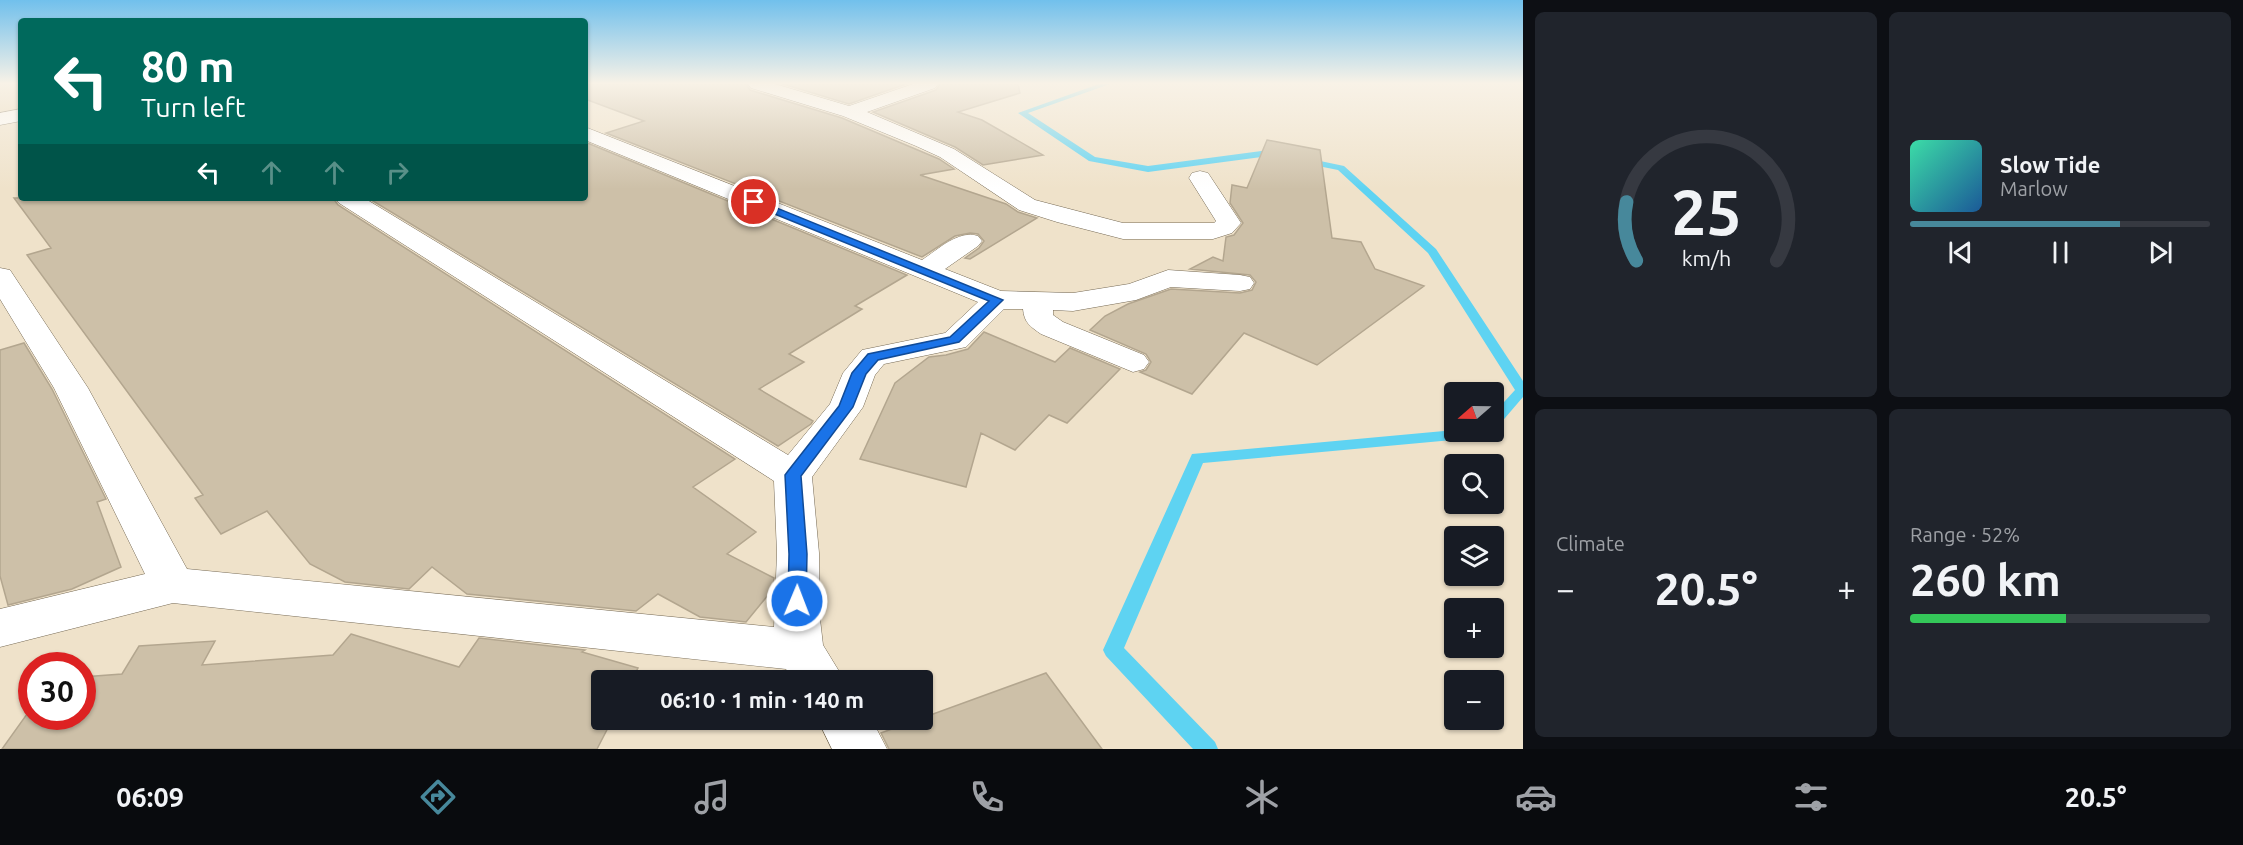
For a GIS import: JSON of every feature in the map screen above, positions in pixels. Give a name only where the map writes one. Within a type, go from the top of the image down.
[{"type":"street","points":[[866,119],[947,153],[1027,205],[1066,218],[1123,231],[1185,231],[1222,228],[1230,223],[1200,178]]},
{"type":"street","points":[[588,134],[923,271],[1017,301],[1073,302],[1136,291],[1168,278],[1240,283]]},
{"type":"street","points":[[352,201],[793,475]]},
{"type":"street","points":[[1123,231],[1160,258],[1168,268],[1168,278]]},
{"type":"street","points":[[923,271],[969,241]]},
{"type":"street","points":[[0,276],[70,388],[173,585]]},
{"type":"street","points":[[0,627],[173,585],[810,666],[797,619],[798,554],[793,475],[846,407],[859,373],[873,357],[955,340],[1017,301]]},
{"type":"street","points":[[1017,301],[1052,328],[1133,362]]},
{"type":"street","points":[[850,730],[860,749]]},
{"type":"building","points":[[639,119],[844,119],[939,159],[954,169],[920,175],[1006,204],[1018,212],[1037,218],[970,259],[965,258],[979,248],[984,241],[978,234],[955,236],[922,257],[606,133],[644,121]]},
{"type":"building","points":[[889,119],[979,119],[1043,155],[983,165],[955,147]]},
{"type":"building","points":[[1267,140],[1320,150],[1332,238],[1361,242],[1375,269],[1424,286],[1317,365],[1244,333],[1192,394],[1140,372],[1146,370],[1151,362],[1146,354],[1090,330],[1105,316],[1128,304],[1171,289],[1240,293],[1252,290],[1256,282],[1250,275],[1190,269],[1213,257],[1223,261],[1226,237],[1234,235],[1243,223],[1230,203],[1232,185],[1247,188]]},
{"type":"building","points":[[588,143],[907,275],[855,306],[862,309],[789,354],[804,362],[759,389],[813,421],[778,446],[373,201],[588,201]]},
{"type":"building","points":[[14,198],[18,198],[18,201],[335,201],[338,205],[735,459],[693,487],[756,532],[727,554],[774,578],[773,589],[746,622],[700,617],[658,594],[636,611],[467,594],[432,567],[409,589],[345,582],[310,564],[267,511],[221,534],[195,498],[203,495],[27,255],[51,248]]},
{"type":"building","points":[[984,332],[1055,362],[1070,348],[1120,369],[1067,423],[1049,415],[1015,450],[981,433],[966,487],[860,459],[895,383],[929,357],[968,349]]},
{"type":"building","points":[[24,343],[52,389],[106,499],[97,502],[121,567],[72,589],[8,605],[0,576],[0,350]]},
{"type":"building","points":[[351,634],[459,667],[479,638],[585,650],[582,652],[638,668],[637,670],[591,670],[591,730],[607,730],[597,749],[2,749],[18,727],[18,730],[96,730],[96,676],[122,674],[139,646],[215,641],[202,665],[333,655]]},
{"type":"building","points":[[1046,673],[1102,749],[889,749],[881,733],[889,730],[933,730],[933,714]]},
{"type":"waterway","points":[[1031,119],[1092,159],[1148,169],[1269,153],[1278,155]]},
{"type":"waterway","points":[[1306,161],[1341,168],[1432,251],[1522,390],[1504,411]]},
{"type":"waterway","points":[[1207,749],[1113,650],[1197,458],[1444,436]]},
{"type":"route","points":[[754,202],[997,300],[955,340],[873,357],[859,373],[846,407],[793,475],[798,554],[797,601]]}]
